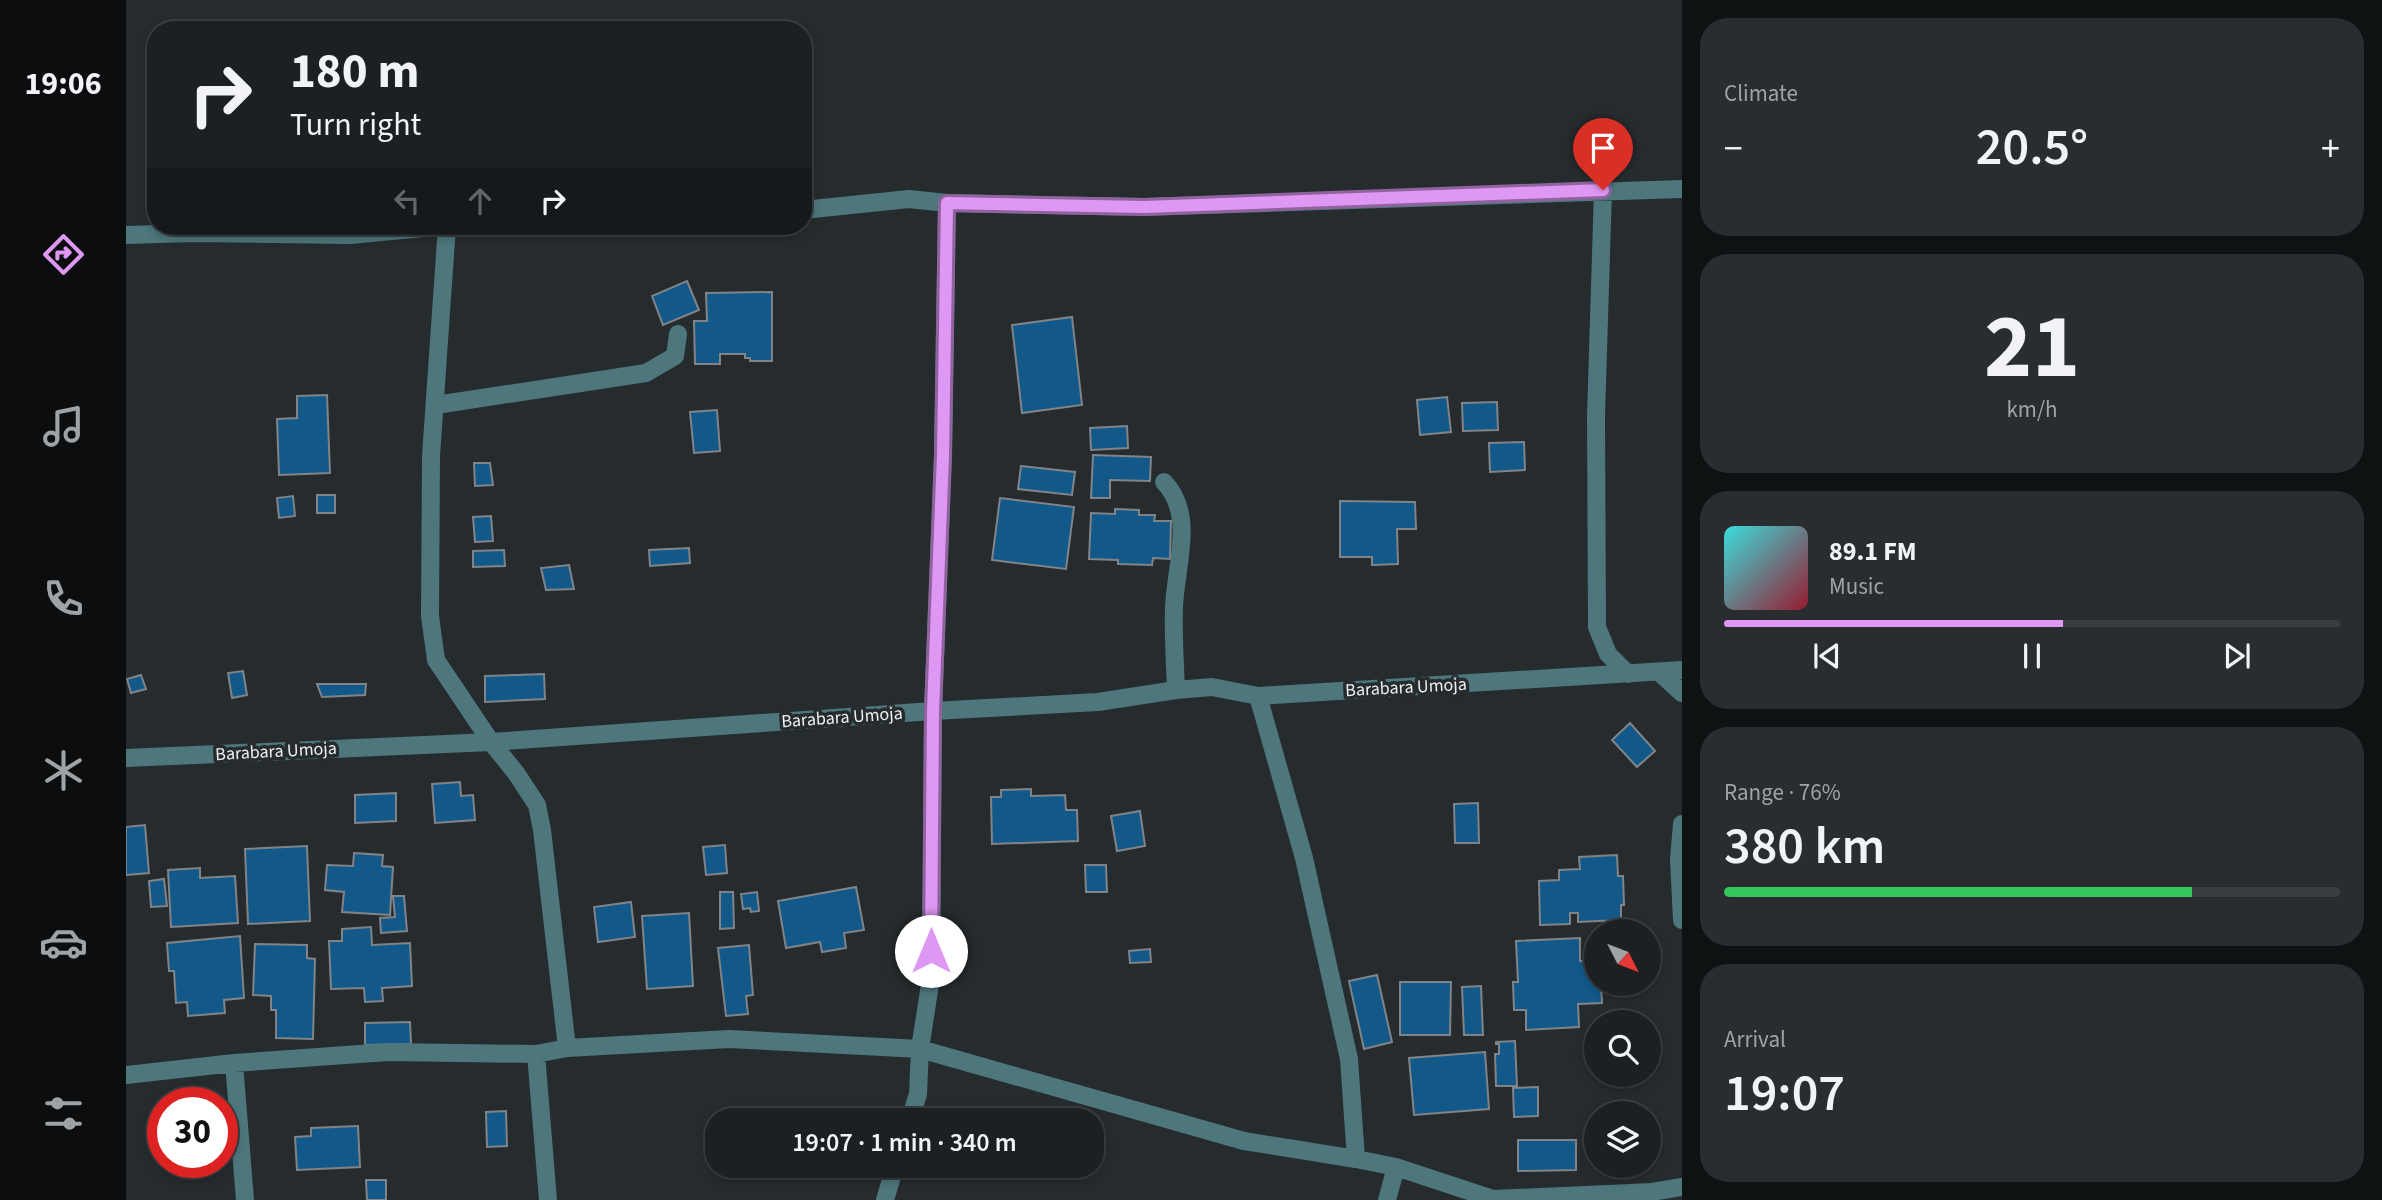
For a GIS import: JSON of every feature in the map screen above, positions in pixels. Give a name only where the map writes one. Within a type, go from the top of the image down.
[{"type":"street","points":[[812,209],[909,199],[947,203],[1144,207],[1682,189]]},
{"type":"street","points":[[1603,190],[1597,416],[1597,627],[1608,654],[1628,674]]},
{"type":"street","points":[[913,1108],[918,1094],[920,1049],[931,978],[933,711],[943,455],[947,203]]},
{"type":"street","points":[[126,235],[147,234]]},
{"type":"street","points":[[445,235],[431,456],[430,603],[436,660],[537,805],[567,1048]]},
{"type":"street","points":[[436,405],[646,373],[676,355],[678,334]]},
{"type":"street","points":[[1164,482],[1174,492],[1182,524],[1174,606],[1176,690]]},
{"type":"street","name":"Barabara Umoja","points":[[126,758],[491,742],[1098,702],[1212,687],[1258,696],[1682,670]]},
{"type":"street","points":[[1659,672],[1682,693]]},
{"type":"street","points":[[1258,696],[1304,858],[1349,1059],[1356,1159]]},
{"type":"street","points":[[1682,824],[1679,859],[1682,920]]},
{"type":"street","points":[[126,1075],[234,1063],[388,1052],[536,1054],[567,1048],[729,1039],[920,1049],[1244,1141],[1396,1167],[1493,1199],[1651,1192],[1682,1187]]},
{"type":"street","points":[[536,1054],[548,1200]]},
{"type":"street","points":[[234,1063],[245,1200]]},
{"type":"street","points":[[1387,1200],[1396,1167]]},
{"type":"street","points":[[885,1200],[891,1178]]},
{"type":"building","points":[[687,281],[699,310],[663,325],[652,296]]},
{"type":"building","points":[[772,292],[772,361],[750,361],[750,358],[745,358],[745,354],[720,354],[720,364],[695,364],[694,321],[707,321],[706,293]]},
{"type":"building","points":[[1072,317],[1082,405],[1022,413],[1012,325]]},
{"type":"building","points":[[327,395],[330,473],[279,475],[277,419],[297,418],[297,396]]},
{"type":"building","points":[[1447,397],[1451,432],[1420,435],[1417,400]]},
{"type":"building","points":[[1497,402],[1498,430],[1463,431],[1462,403]]},
{"type":"building","points":[[717,410],[720,451],[694,453],[690,412]]},
{"type":"building","points":[[1127,426],[1128,448],[1091,450],[1090,428]]},
{"type":"building","points":[[1524,442],[1525,470],[1490,472],[1489,443]]},
{"type":"building","points":[[1093,455],[1151,457],[1150,481],[1110,480],[1110,498],[1091,498]]},
{"type":"building","points":[[474,463],[490,463],[493,485],[475,486]]},
{"type":"building","points":[[1021,466],[1075,472],[1072,495],[1018,489]]},
{"type":"building","points":[[317,495],[335,495],[335,513],[317,513]]},
{"type":"building","points":[[293,496],[295,516],[279,518],[277,498]]},
{"type":"building","points":[[1000,498],[1074,507],[1066,569],[992,560]]},
{"type":"building","points":[[1340,501],[1415,502],[1416,529],[1397,529],[1398,564],[1372,565],[1372,557],[1340,557]]},
{"type":"building","points":[[1115,509],[1139,510],[1139,515],[1155,515],[1154,521],[1171,521],[1170,559],[1153,558],[1152,565],[1118,564],[1118,560],[1089,559],[1091,513],[1115,514]]},
{"type":"building","points":[[491,516],[493,541],[475,542],[473,517]]},
{"type":"building","points":[[689,548],[690,563],[650,566],[649,550]]},
{"type":"building","points":[[504,550],[505,566],[473,567],[473,551]]},
{"type":"building","points":[[569,565],[574,589],[546,590],[541,568]]},
{"type":"building","points":[[243,671],[247,695],[232,698],[228,673]]},
{"type":"building","points":[[544,674],[545,699],[485,702],[485,676]]},
{"type":"building","points":[[141,675],[146,689],[131,693],[127,679]]},
{"type":"building","points":[[317,684],[366,684],[365,695],[322,697]]},
{"type":"building","points":[[1630,723],[1655,751],[1637,767],[1612,740]]},
{"type":"building","points":[[460,782],[461,796],[473,795],[475,820],[435,823],[432,784]]},
{"type":"building","points":[[1031,789],[1031,796],[1065,795],[1066,810],[1077,810],[1078,841],[992,844],[991,797],[1001,797],[1001,790]]},
{"type":"building","points":[[396,793],[396,821],[355,823],[355,795]]},
{"type":"building","points":[[1478,803],[1479,843],[1455,843],[1454,804]]},
{"type":"building","points":[[1140,811],[1145,846],[1117,851],[1111,816]]},
{"type":"building","points":[[145,825],[149,873],[126,875],[126,827]]},
{"type":"building","points":[[725,845],[727,873],[706,875],[703,847]]},
{"type":"building","points":[[307,846],[310,921],[248,924],[245,849]]},
{"type":"building","points":[[354,853],[383,855],[382,866],[393,867],[390,915],[342,912],[344,892],[325,890],[327,865],[353,866]]},
{"type":"building","points":[[1617,855],[1618,876],[1623,876],[1624,905],[1621,905],[1621,919],[1584,919],[1584,922],[1578,922],[1578,913],[1570,913],[1570,924],[1540,925],[1539,881],[1559,880],[1559,870],[1580,869],[1579,857]]},
{"type":"building","points":[[1085,865],[1106,865],[1107,892],[1086,892]]},
{"type":"building","points":[[200,868],[200,878],[235,876],[238,923],[171,927],[168,870]]},
{"type":"building","points":[[164,879],[167,906],[151,907],[149,881]]},
{"type":"building","points":[[856,887],[864,930],[844,933],[846,948],[822,952],[820,942],[786,948],[778,901]]},
{"type":"building","points":[[720,892],[733,892],[734,928],[720,929]]},
{"type":"building","points":[[757,892],[759,911],[743,909],[741,894]]},
{"type":"building","points":[[393,896],[404,896],[407,931],[381,933],[380,918],[395,917]]},
{"type":"building","points":[[631,902],[635,937],[598,942],[594,907]]},
{"type":"building","points":[[689,913],[693,986],[647,989],[642,916]]},
{"type":"building","points":[[371,927],[372,945],[410,943],[412,986],[382,988],[383,1001],[365,1002],[364,988],[331,989],[329,941],[342,941],[342,929]]},
{"type":"building","points":[[240,936],[244,998],[224,1000],[225,1013],[188,1016],[187,1002],[176,1003],[174,971],[169,971],[167,943]]},
{"type":"building","points":[[1580,938],[1580,961],[1584,961],[1584,996],[1602,996],[1602,1003],[1578,1004],[1579,1027],[1526,1030],[1526,1010],[1514,1010],[1513,982],[1518,982],[1516,941]]},
{"type":"building","points":[[255,944],[307,945],[307,958],[315,959],[313,1039],[276,1038],[276,1010],[271,1010],[271,996],[253,995]]},
{"type":"building","points":[[749,945],[753,995],[746,996],[748,1014],[726,1016],[718,948]]},
{"type":"building","points":[[1150,949],[1151,962],[1130,963],[1129,951]]},
{"type":"building","points":[[1377,975],[1392,1042],[1364,1049],[1349,981]]},
{"type":"building","points":[[1400,982],[1451,982],[1450,1035],[1400,1035]]},
{"type":"building","points":[[1481,986],[1483,1035],[1464,1035],[1462,987]]},
{"type":"building","points":[[410,1022],[411,1044],[365,1045],[365,1023]]},
{"type":"building","points":[[1515,1041],[1517,1086],[1496,1086],[1495,1054],[1499,1054],[1499,1044],[1496,1042]]},
{"type":"building","points":[[1485,1052],[1489,1109],[1414,1115],[1409,1058]]},
{"type":"building","points":[[1538,1087],[1538,1116],[1514,1117],[1513,1088]]},
{"type":"building","points":[[506,1111],[507,1146],[487,1147],[486,1112]]},
{"type":"building","points":[[358,1126],[360,1167],[297,1170],[295,1137],[311,1136],[311,1128]]},
{"type":"building","points":[[1518,1140],[1576,1140],[1576,1170],[1518,1171]]},
{"type":"building","points":[[366,1180],[386,1180],[386,1200],[367,1200]]},
{"type":"route","points":[[931,951],[933,711],[943,455],[947,203],[1144,207],[1603,190]]}]
